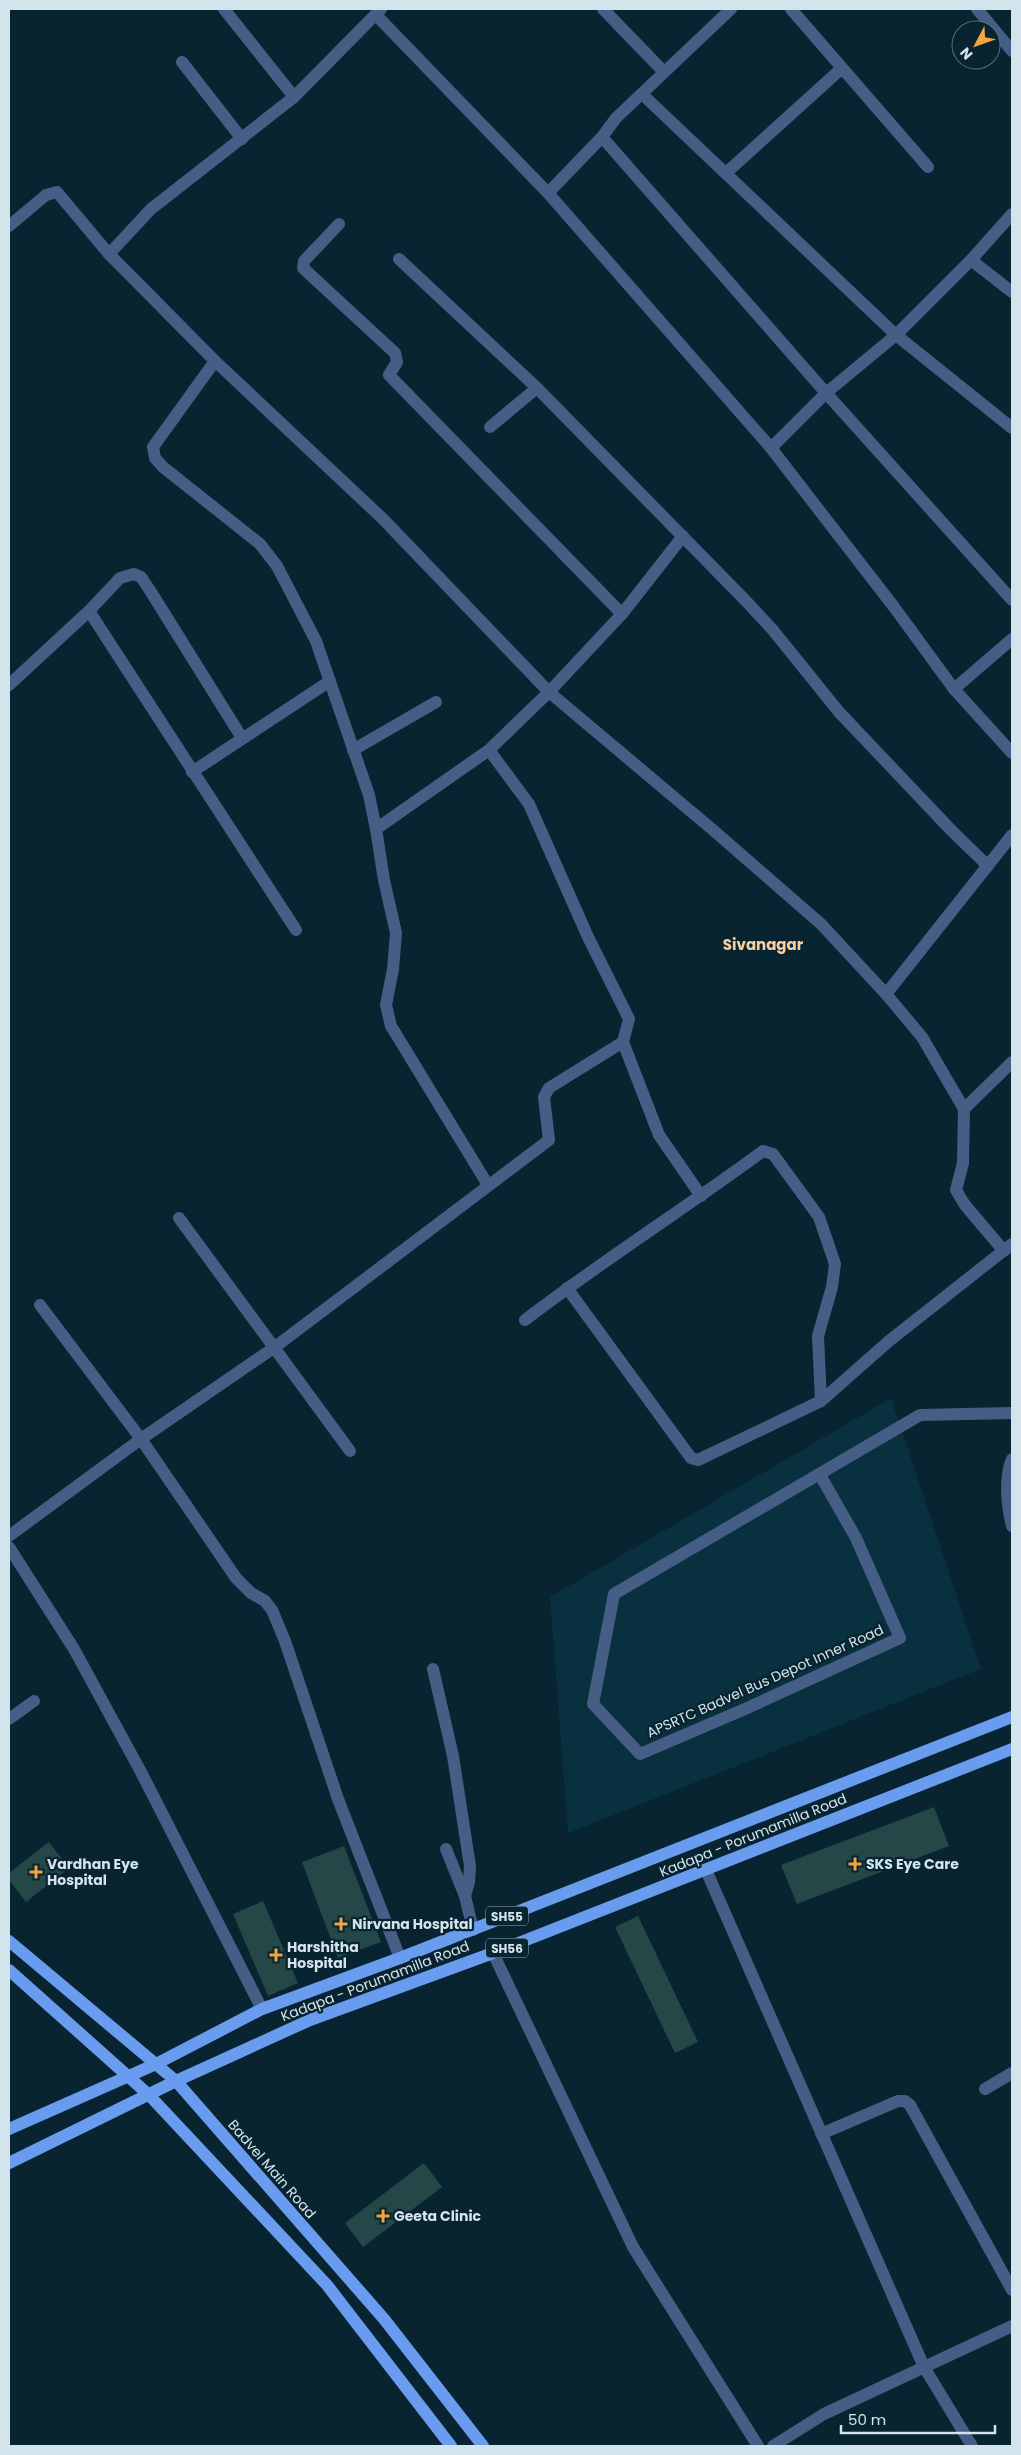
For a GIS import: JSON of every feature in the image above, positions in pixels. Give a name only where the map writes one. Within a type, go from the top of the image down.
[{"type":"main road","name":"SH55","points":[[9,2130],[127,2075],[156,2064],[262,2009],[473,1930],[1012,1717]]},
{"type":"main road","name":"Kadapa - Porumamilla Road","points":[[9,2163],[149,2096],[176,2081],[310,2020],[493,1953],[1012,1749]]},
{"type":"main road","name":"Badvel Main Road","points":[[9,1941],[176,2081],[384,2319],[483,2446]]},
{"type":"main road","points":[[9,1970],[149,2096],[327,2285],[451,2446]]},
{"type":"street","points":[[224,9],[294,97]]},
{"type":"street","points":[[603,9],[664,72]]},
{"type":"street","points":[[548,193],[602,137],[616,118],[731,9]]},
{"type":"street","points":[[791,9],[928,168]]},
{"type":"street","points":[[977,9],[1012,51]]},
{"type":"street","points":[[109,254],[152,209],[294,97],[378,12],[548,193],[770,448],[894,607],[954,689],[1012,752]]},
{"type":"street","points":[[182,62],[242,139]]},
{"type":"street","points":[[726,173],[841,69]]},
{"type":"street","points":[[642,94],[896,335],[1012,428]]},
{"type":"street","points":[[602,137],[826,393],[1012,600]]},
{"type":"street","points":[[9,226],[46,195],[57,192],[109,254],[214,361],[383,519],[549,692],[713,830],[813,918],[886,994],[922,1038],[964,1109],[962,1163],[956,1190],[964,1205],[1008,1247],[889,1341],[821,1401],[698,1460],[691,1458],[567,1288]]},
{"type":"street","points":[[770,448],[826,393],[896,335],[971,260],[1012,214]]},
{"type":"street","points":[[339,224],[304,261],[304,268],[395,353],[397,362],[389,375],[622,614]]},
{"type":"street","points":[[399,259],[537,388],[683,536],[772,629],[838,712],[988,866]]},
{"type":"street","points":[[971,260],[1012,292]]},
{"type":"street","points":[[214,361],[153,447],[155,458],[163,467],[260,544],[277,566],[316,641],[369,795],[376,829],[396,934],[393,969],[386,1005],[391,1026],[488,1185]]},
{"type":"street","points":[[490,427],[537,388]]},
{"type":"street","points":[[376,829],[489,750],[549,692],[622,614],[683,536]]},
{"type":"street","points":[[9,685],[89,611],[120,578],[134,574],[141,577],[242,738]]},
{"type":"street","points":[[89,611],[296,930]]},
{"type":"street","points":[[954,689],[1012,639]]},
{"type":"street","points":[[192,772],[330,681]]},
{"type":"street","points":[[353,750],[436,702]]},
{"type":"street","points":[[489,750],[529,804],[588,937],[629,1019],[623,1042],[659,1135],[701,1196]]},
{"type":"street","points":[[886,994],[1012,835]]},
{"type":"street","points":[[9,1536],[141,1439],[275,1348],[549,1140],[544,1097],[549,1088],[623,1042]]},
{"type":"street","points":[[964,1109],[1012,1062]]},
{"type":"street","points":[[525,1320],[567,1288],[701,1196],[762,1151],[774,1154],[819,1217],[835,1264],[832,1287],[818,1336],[821,1401]]},
{"type":"street","points":[[179,1218],[350,1451]]},
{"type":"street","points":[[40,1304],[141,1439],[236,1578],[272,1610],[285,1641],[338,1799],[400,1958]]},
{"type":"street","name":"APSRTC Badvel Bus Depot Inner Road","points":[[820,1475],[856,1538],[900,1638],[745,1709],[640,1754],[593,1704],[614,1594],[920,1415],[1012,1413]]},
{"type":"street","points":[[1012,1459],[1008,1468],[1008,1510],[1012,1526]]},
{"type":"street","points":[[9,1546],[74,1649],[141,1772],[262,2009]]},
{"type":"street","points":[[433,1669],[453,1756],[470,1866],[469,1882],[465,1896]]},
{"type":"street","points":[[9,1719],[34,1701]]},
{"type":"street","points":[[446,1849],[465,1896],[473,1930]]},
{"type":"street","points":[[706,1870],[924,2367],[972,2446]]},
{"type":"street","points":[[493,1953],[633,2248],[758,2446]]},
{"type":"street","points":[[986,2089],[1012,2073]]},
{"type":"street","points":[[821,2134],[898,2101],[905,2101],[910,2104],[1012,2290]]},
{"type":"street","points":[[772,2446],[824,2414],[1012,2326]]},
{"type":"shaded area","points":[[891,1398],[981,1669],[568,1833],[550,1597]]},
{"type":"building","points":[[934,1807],[949,1846],[797,1904],[781,1865]]},
{"type":"building","points":[[49,1842],[69,1868],[26,1902],[9,1880],[9,1873]]},
{"type":"building","points":[[344,1846],[381,1942],[338,1958],[302,1862]]},
{"type":"building","points":[[263,1901],[298,1983],[268,1996],[233,1914]]},
{"type":"building","points":[[638,1916],[698,2042],[675,2053],[615,1927]]},
{"type":"building","points":[[424,2163],[442,2187],[363,2247],[345,2223]]},
{"type":"place","name":"SKS Eye Care","points":[[855,1864]]},
{"type":"place","name":"Vardhan Eye Hospital","points":[[36,1872]]},
{"type":"place","name":"Nirvana Hospital","points":[[341,1924]]},
{"type":"place","name":"Harshitha Hospital","points":[[276,1955]]},
{"type":"place","name":"Geeta Clinic","points":[[383,2216]]},
{"type":"district","name":"Sivanagar","points":[[763,944]]}]
